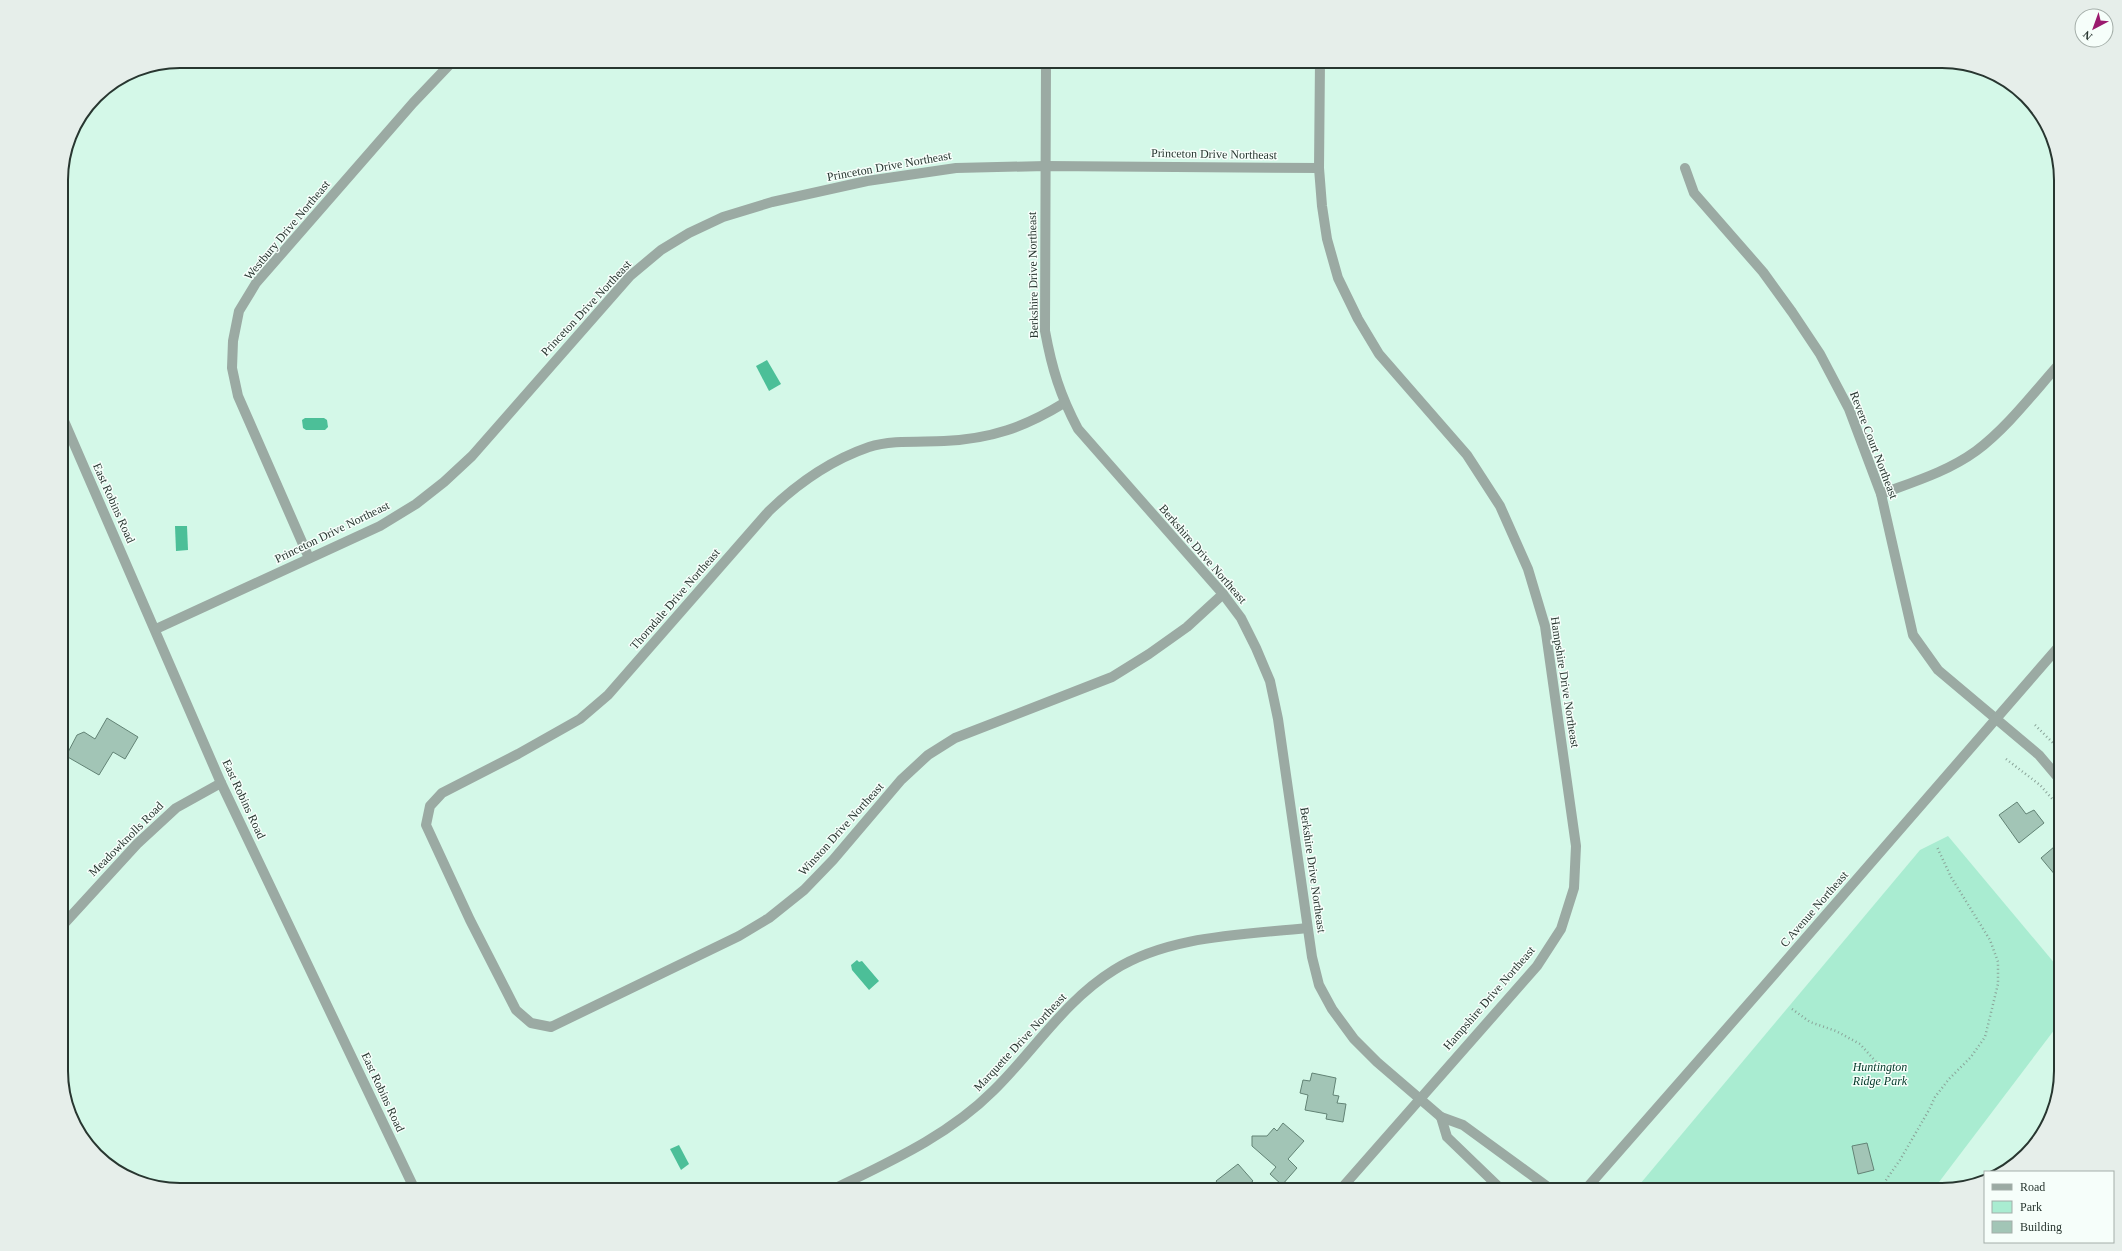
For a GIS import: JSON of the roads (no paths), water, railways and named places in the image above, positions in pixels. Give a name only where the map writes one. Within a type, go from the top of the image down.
[{"type":"street","name":"Westbury Drive Northeast","points":[[309,558],[238,396],[232,368],[233,341],[239,311],[261,277],[413,103],[446,68]]},
{"type":"street","name":"Berkshire Drive Northeast","points":[[1046,68],[1045,331],[1052,368],[1064,402],[1078,429],[1223,594],[1240,618],[1256,648],[1270,681],[1278,719],[1307,928],[1319,984],[1332,1009],[1354,1039],[1377,1062],[1441,1118],[1463,1124],[1543,1183]]},
{"type":"street","name":"Hampshire Drive Northeast","points":[[1320,68],[1319,168],[1322,206],[1327,239],[1338,278],[1358,319],[1379,354],[1467,455],[1500,506],[1528,569],[1545,626],[1576,846],[1574,888],[1561,929],[1537,966],[1346,1183]]},
{"type":"street","name":"Princeton Drive Northeast","points":[[156,628],[380,526],[416,504],[444,482],[472,456],[630,276],[661,250],[690,233],[723,217],[772,202],[867,181],[956,168],[1046,166],[1319,168]]},
{"type":"street","name":"Revere Court Northeast","points":[[1685,168],[1694,192],[1763,272],[1820,354],[1849,409],[1881,494],[1913,635],[1938,670],[2039,755],[2054,773]]},
{"type":"street","points":[[1881,494],[1941,472],[1976,451],[1999,430],[2054,370]]},
{"type":"street","name":"Thorndale Drive Northeast","points":[[470,920],[426,825],[430,806],[442,793],[518,754],[580,719],[608,695],[770,510],[792,490],[817,472],[870,447],[980,438],[1013,429],[1037,420],[1064,402]]},
{"type":"street","name":"East Robins Road","points":[[68,436],[156,628],[221,783],[413,1183]]},
{"type":"street","name":"Winston Drive Northeast","points":[[470,920],[516,1010],[531,1023],[551,1027],[739,936],[769,918],[804,890],[833,860],[902,780],[928,755],[961,735],[1112,677],[1149,654],[1187,627],[1223,594]]},
{"type":"street","name":"C Avenue Northeast","points":[[1590,1183],[2054,652]]},
{"type":"street","name":"Meadowknolls Road","points":[[68,919],[137,844],[176,808],[221,783]]},
{"type":"street","name":"Marquette Drive Northeast","points":[[846,1183],[902,1156],[963,1118],[994,1091],[1060,1015],[1090,987],[1115,969],[1156,951],[1199,940],[1307,928]]},
{"type":"street","points":[[1441,1118],[1447,1137],[1495,1183]]},
{"type":"park label","name":"Huntington Ridge Park","points":[[1880,1074]]}]
